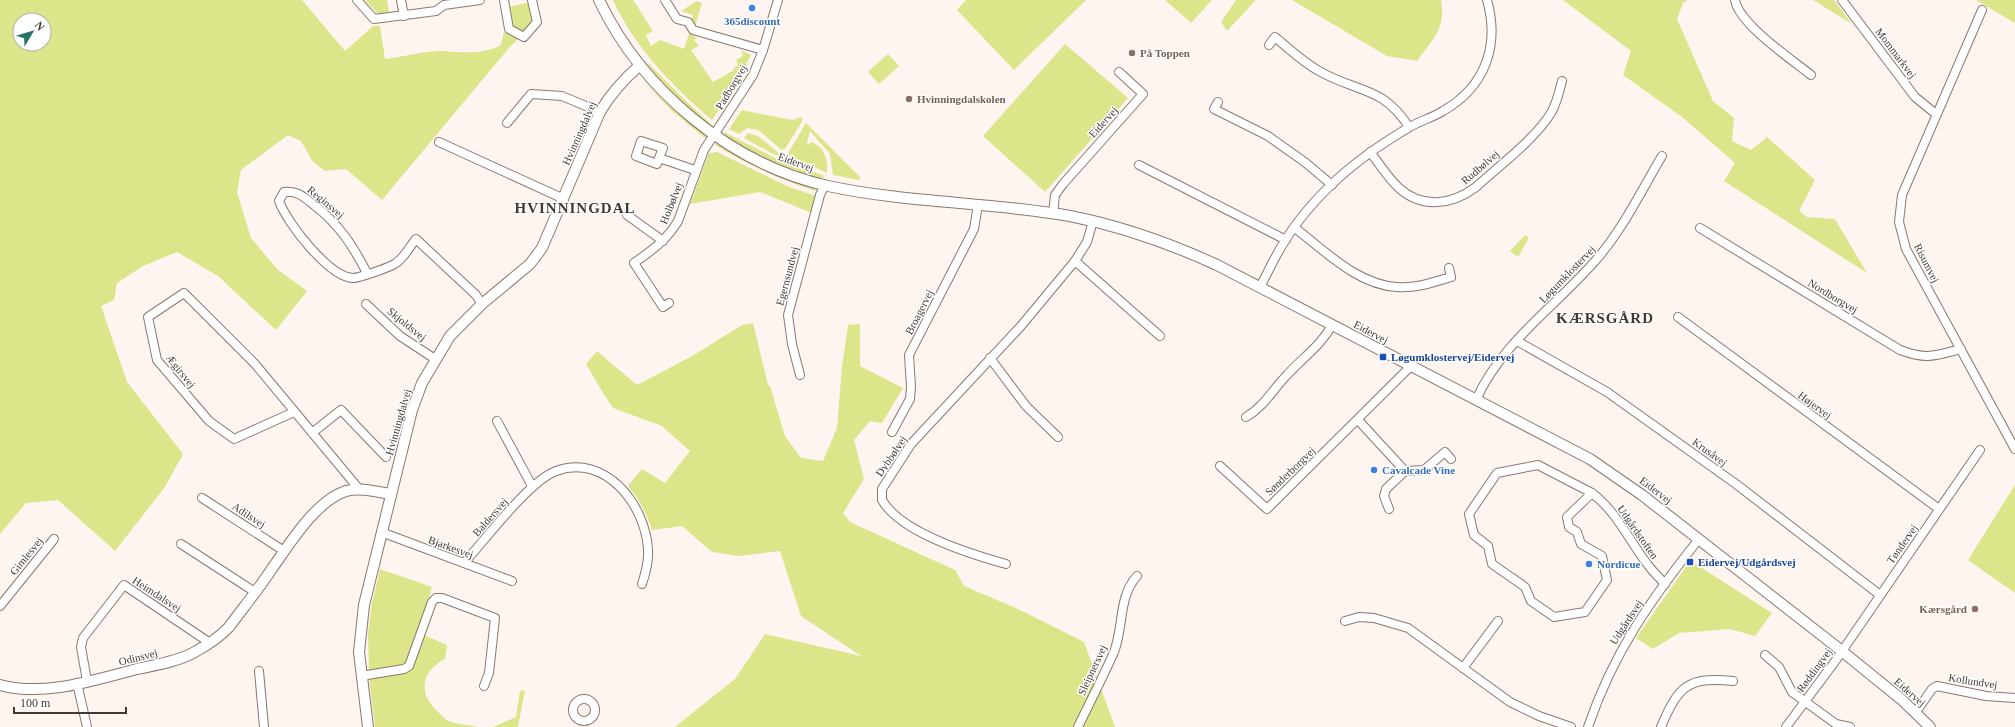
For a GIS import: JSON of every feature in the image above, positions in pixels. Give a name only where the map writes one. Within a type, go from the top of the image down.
[{"type":"street","points":[[357,0],[374,19],[436,11],[444,5],[480,0]]},
{"type":"street","points":[[402,0],[404,16]]},
{"type":"street","points":[[504,0],[508,29],[524,37],[537,22],[532,0]]},
{"type":"street","name":"Eidervej","points":[[599,0],[611,22],[640,65],[670,98],[688,115],[714,134],[766,164],[793,175],[825,185],[886,195],[1053,214],[1093,221],[1140,234],[1182,249],[1260,287],[1596,463],[1642,495],[1842,651],[1916,712],[1930,727]]},
{"type":"street","points":[[665,0],[677,19],[688,22],[693,30],[763,50]]},
{"type":"street","name":"Padborgvej","points":[[714,134],[746,86],[763,50],[778,0]]},
{"type":"street","points":[[1260,287],[1286,240],[1332,185],[1370,152],[1409,127],[1443,111],[1464,96],[1478,80],[1487,62],[1492,41],[1492,17],[1487,0]]},
{"type":"street","points":[[1735,0],[1736,5],[1745,21],[1811,75]]},
{"type":"street","name":"Mommarkvej","points":[[1842,0],[1915,97],[1936,114]]},
{"type":"street","name":"Risumvej","points":[[1982,10],[1902,195],[1899,222],[1906,249],[2015,449]]},
{"type":"street","points":[[1269,45],[1275,38],[1320,72],[1379,95],[1399,112],[1409,127]]},
{"type":"street","name":"Hvinningdalvej","points":[[368,727],[359,652],[363,612],[381,532],[412,410],[422,383],[450,336],[482,304],[520,274],[542,248],[600,112],[608,98],[640,65]]},
{"type":"street","name":"Eidervej","points":[[1053,214],[1056,195],[1063,184],[1143,94],[1120,72]]},
{"type":"street","name":"Rudbølvej","points":[[1370,152],[1398,188],[1410,197],[1436,203],[1450,201],[1466,195],[1476,187],[1540,128],[1551,113],[1557,101],[1562,81]]},
{"type":"street","points":[[507,123],[530,94],[562,96],[600,112]]},
{"type":"street","points":[[1218,102],[1214,109],[1268,136],[1306,163],[1332,185]]},
{"type":"street","name":"Holbølvej","points":[[669,304],[662,308],[634,263],[663,241],[678,221],[695,170],[704,150],[714,134]]},
{"type":"street","points":[[439,142],[564,199]]},
{"type":"street","name":"Løgumklostervej","points":[[1476,400],[1490,373],[1517,341],[1587,271],[1609,245],[1662,156]]},
{"type":"street","name":"Holbølvej","points":[[659,158],[695,170]]},
{"type":"street","points":[[1138,165],[1286,240]]},
{"type":"street","name":"Egernsundvej","points":[[800,375],[792,344],[788,315],[820,195],[825,185]]},
{"type":"street","name":"Reginsvej","points":[[367,274],[348,238],[326,214],[303,195],[293,190],[284,192],[279,201],[283,212],[306,243],[326,262],[344,276],[354,278],[367,274],[397,263],[416,240],[476,294],[482,304]]},
{"type":"street","name":"Broagervej","points":[[892,432],[910,399],[912,387],[910,355],[974,229],[978,205]]},
{"type":"street","name":"Holbølvej","points":[[627,216],[663,241]]},
{"type":"street","name":"Dybbølvej","points":[[1006,564],[977,556],[931,537],[897,519],[886,508],[882,500],[882,489],[911,444],[1021,326],[1075,261],[1088,242],[1093,221]]},
{"type":"street","points":[[1295,228],[1357,274],[1378,284],[1397,287],[1417,286],[1451,277],[1449,268]]},
{"type":"street","name":"Nordborgvej","points":[[1700,228],[1900,350],[1916,356],[1930,357],[1960,349]]},
{"type":"street","points":[[1075,261],[1160,336]]},
{"type":"street","name":"Ægirsvej","points":[[294,412],[234,439],[209,421],[157,360],[148,317],[184,293],[255,364],[359,489]]},
{"type":"street","name":"Skjoldsvej","points":[[366,304],[400,336],[435,359]]},
{"type":"street","name":"Højervej","points":[[1678,317],[1939,509]]},
{"type":"street","points":[[1246,417],[1253,413],[1276,390],[1286,376],[1322,341],[1332,325]]},
{"type":"street","name":"Krusåvej","points":[[1517,341],[1607,392],[1736,484],[1880,595]]},
{"type":"street","points":[[990,358],[1026,406],[1058,438]]},
{"type":"street","name":"Sønderborgvej","points":[[1220,466],[1267,510],[1411,366]]},
{"type":"street","points":[[312,433],[341,410],[386,457]]},
{"type":"street","points":[[1358,420],[1405,470]]},
{"type":"street","points":[[497,421],[532,486]]},
{"type":"street","name":"Tøndervej","points":[[1842,651],[1980,450]]},
{"type":"street","points":[[1389,510],[1384,496],[1386,489],[1405,470],[1424,470],[1445,452],[1451,459]]},
{"type":"street","name":"Udgårdstoften","points":[[1592,493],[1567,517],[1569,527],[1577,532],[1581,544],[1602,556],[1607,580],[1585,612],[1554,617],[1530,601],[1525,587],[1492,564],[1488,546],[1474,535],[1469,514],[1497,473],[1538,465],[1592,493],[1611,512],[1649,567],[1665,584]]},
{"type":"street","name":"Baldersvej","points":[[464,563],[532,486],[555,471],[573,467],[590,470],[604,475],[620,486],[630,497],[639,512],[645,530],[648,549],[648,565],[642,584]]},
{"type":"street","name":"Odinsvej","points":[[0,685],[45,689],[87,681],[192,654],[210,643],[229,627],[284,551],[322,506],[336,496],[347,491],[359,489],[391,494]]},
{"type":"street","name":"Adilsvej","points":[[202,498],[284,551]]},
{"type":"street","name":"Bjarkesvej","points":[[381,532],[512,581]]},
{"type":"street","name":"Gimlesvej","points":[[0,606],[54,539]]},
{"type":"street","name":"Udgårdsvej","points":[[1588,727],[1599,695],[1615,660],[1636,624],[1699,539]]},
{"type":"street","points":[[181,544],[255,592]]},
{"type":"street","name":"Sleipnersvej","points":[[1078,727],[1114,650],[1124,597],[1130,584],[1136,576]]},
{"type":"street","name":"Heimdalsvej","points":[[87,681],[81,647],[83,638],[124,585],[210,643]]},
{"type":"street","points":[[361,676],[404,669],[409,666],[432,602],[436,598],[442,598],[495,618],[489,673],[484,686]]},
{"type":"street","points":[[1345,621],[1359,618],[1374,618],[1408,628],[1510,702],[1539,716],[1571,727]]},
{"type":"street","points":[[1462,668],[1498,621]]},
{"type":"street","name":"Røddingvej","points":[[1786,727],[1842,651]]},
{"type":"street","name":"Røddingvej","points":[[1765,655],[1779,667],[1792,692],[1836,724],[1850,727]]},
{"type":"street","points":[[259,671],[264,727]]},
{"type":"street","points":[[1661,727],[1671,704],[1678,693],[1689,685],[1700,680],[1714,679],[1733,681]]},
{"type":"street","points":[[77,683],[87,727]]},
{"type":"street","name":"Kollundvej","points":[[1916,712],[1932,689],[1937,686],[1986,696],[2015,698]]},
{"type":"green space","points":[[0,0],[302,0],[345,51],[373,26],[380,26],[385,59],[430,52],[466,52],[488,50],[501,45],[504,32],[518,39],[382,200],[346,169],[325,171],[313,162],[301,141],[288,135],[241,170],[237,192],[251,238],[277,269],[307,291],[276,330],[218,276],[177,252],[143,266],[117,283],[114,300],[101,306],[127,382],[183,454],[165,487],[115,551],[58,500],[26,503],[0,534]]},
{"type":"green space","points":[[365,0],[387,0],[389,12],[378,14]]},
{"type":"green space","points":[[613,0],[633,0],[653,31],[646,35],[651,46],[660,40],[684,49],[690,31],[693,36],[698,38],[694,40],[699,46],[691,50],[713,82],[734,70],[734,68],[738,65],[736,60],[743,56],[741,50],[751,55],[736,84],[712,120],[669,80],[643,50],[622,18]]},
{"type":"green space","points":[[966,0],[1086,0],[1014,70],[957,10]]},
{"type":"green space","points":[[1165,0],[1212,0],[1191,23]]},
{"type":"green space","points":[[1236,0],[1256,0],[1227,31],[1221,22]]},
{"type":"green space","points":[[1292,0],[1441,0],[1442,19],[1433,40],[1417,61],[1387,56]]},
{"type":"green space","points":[[1563,0],[1688,0],[1683,3],[1677,19],[1713,101],[1734,118],[1732,141],[1751,150],[1767,137],[1815,180],[1799,211],[1807,217],[1835,219],[1867,273],[1724,181],[1735,163],[1682,117],[1623,75],[1631,51]]},
{"type":"green space","points":[[1813,0],[1834,0],[1852,24]]},
{"type":"green space","points":[[1976,0],[2015,0],[2015,23]]},
{"type":"green space","points":[[697,1],[702,3],[695,26],[691,21],[693,15],[681,11]]},
{"type":"green space","points":[[530,2],[534,21],[525,31],[521,32],[512,27],[509,7]]},
{"type":"green space","points":[[1065,44],[1128,98],[1045,192],[983,136]]},
{"type":"green space","points":[[888,54],[899,66],[879,84],[868,72]]},
{"type":"green space","points":[[648,63],[711,124],[704,121],[687,107],[647,64]]},
{"type":"green space","points":[[642,80],[677,113],[705,134],[706,139],[672,111]]},
{"type":"green space","points":[[742,110],[792,120],[801,117],[803,120],[785,149],[782,150],[758,130],[747,128],[739,134],[729,129]]},
{"type":"green space","points":[[806,123],[861,178],[859,180],[833,175],[830,154],[810,131],[807,142],[808,145],[811,142],[816,144],[825,154],[827,173],[790,156],[788,153]]},
{"type":"green space","points":[[724,132],[781,161],[825,176],[820,179],[770,161],[727,138]]},
{"type":"green space","points":[[748,133],[758,136],[780,154],[792,161],[773,154],[744,138]]},
{"type":"green space","points":[[719,143],[814,187],[816,191],[777,177],[739,159],[715,145]]},
{"type":"green space","points":[[717,152],[789,187],[816,196],[812,213],[760,192],[690,204],[709,153]]},
{"type":"green space","points":[[1525,235],[1529,238],[1518,257],[1510,251]]},
{"type":"green space","points":[[753,323],[768,385],[770,386],[785,436],[801,458],[823,461],[837,428],[842,367],[848,325],[860,324],[860,366],[903,388],[882,423],[870,421],[854,440],[864,479],[843,513],[850,522],[955,570],[964,586],[1018,609],[1084,642],[1115,727],[675,727],[735,679],[765,634],[861,656],[801,616],[780,551],[739,556],[712,552],[682,526],[652,530],[636,496],[628,486],[642,469],[665,483],[690,451],[662,426],[613,408],[586,364],[597,351],[637,385],[694,355],[742,325]]},
{"type":"green space","points":[[2015,485],[2015,593],[1968,560]]},
{"type":"green space","points":[[1694,563],[1772,613],[1755,636],[1730,629],[1679,633],[1653,649],[1636,638],[1688,564],[1692,567]]},
{"type":"green space","points":[[380,569],[432,587],[413,650],[405,664],[369,671],[368,633],[372,603]]},
{"type":"green space","points":[[424,635],[447,645],[445,659],[431,670],[425,683],[427,697],[431,704],[444,718],[448,720],[455,723],[477,727],[375,727],[369,678],[406,671]]},
{"type":"green space","points":[[525,690],[518,727],[493,727],[516,717],[520,691]]},
{"type":"place","name":"365discount","points":[[752,8]]},
{"type":"place","name":"På Toppen","points":[[1132,53]]},
{"type":"place","name":"Hvinningdalskolen","points":[[909,99]]},
{"type":"place","name":"Løgumklostervej/Eidervej","points":[[1383,357]]},
{"type":"place","name":"Cavalcade Vine","points":[[1374,470]]},
{"type":"place","name":"Eidervej/Udgårdsvej","points":[[1690,562]]},
{"type":"place","name":"Nordicue","points":[[1589,564]]},
{"type":"place","name":"Kærsgård","points":[[1975,609]]},
{"type":"district","name":"HVINNINGDAL","points":[[575,208]]},
{"type":"district","name":"KÆRSGÅRD","points":[[1605,318]]}]
